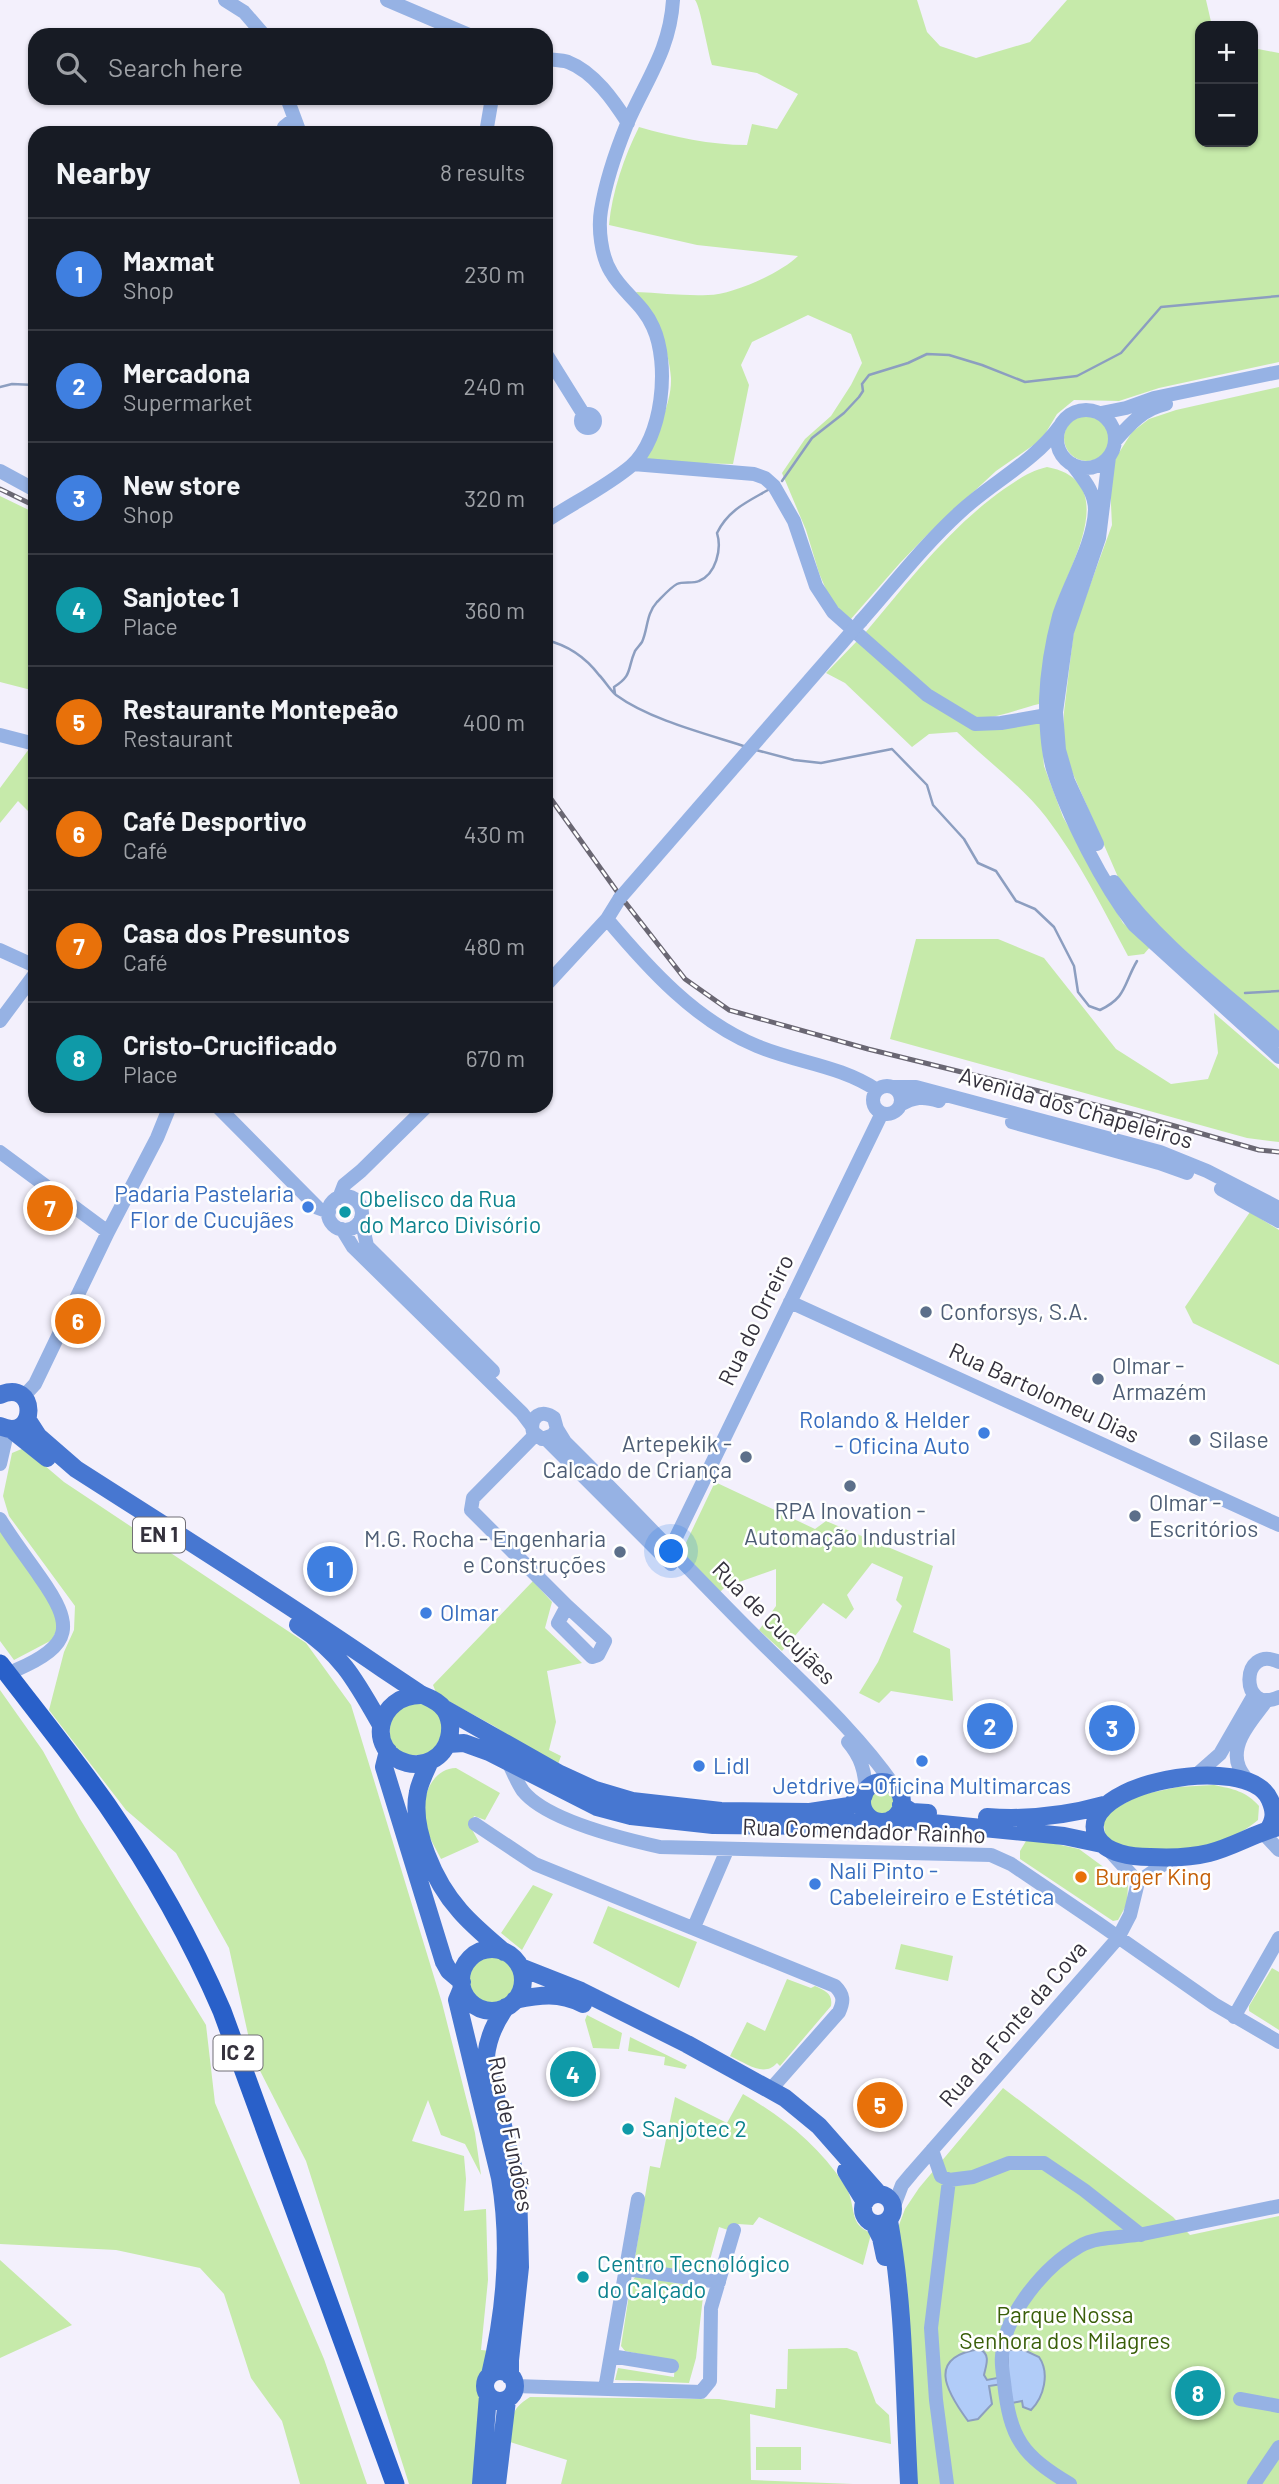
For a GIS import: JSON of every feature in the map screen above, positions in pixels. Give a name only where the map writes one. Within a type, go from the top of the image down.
[{"type":"highway","name":"IC 2","points":[[5,1670],[150,1885],[197,1968],[386,2484]]},
{"type":"highway","name":"IC 2","points":[[5,1670],[107,1805],[162,1892],[202,1965],[222,2011],[396,2484]]},
{"type":"main road","name":"EN 1","points":[[7,1393],[29,1407],[27,1419],[38,1436],[76,1469],[332,1633],[422,1695]]},
{"type":"main road","points":[[7,1428],[20,1427],[27,1419]]},
{"type":"main road","name":"EN 1","points":[[7,1428],[71,1478],[311,1634],[349,1670],[381,1726]]},
{"type":"main road","points":[[445,1709],[450,1720],[448,1744],[430,1761],[408,1763],[397,1759],[388,1751],[383,1742],[381,1726],[384,1714],[400,1698],[422,1695],[560,1774],[595,1790],[632,1801],[721,1811],[810,1812],[849,1805],[879,1783],[891,1785],[897,1805],[912,1812],[1015,1819],[1056,1816],[1104,1805],[1124,1793],[1155,1783],[1195,1776],[1234,1777],[1248,1781],[1274,1798],[1270,1830],[1209,1853],[1171,1859],[1132,1856],[1104,1845],[1053,1835],[897,1805]]},
{"type":"main road","points":[[448,1744],[464,1743],[597,1807],[631,1816],[713,1825],[833,1826],[869,1817]]},
{"type":"main road","points":[[388,1751],[384,1767],[444,1962],[472,2003],[488,2011],[545,1994],[573,1999],[766,2097],[813,2132],[853,2180],[880,2207],[881,2238],[890,2290],[900,2484]]},
{"type":"main road","points":[[430,1761],[417,1794],[416,1815],[424,1847],[441,1884],[459,1911],[520,1967],[582,1990],[771,2089],[819,2126],[880,2207],[900,2291],[909,2484]]},
{"type":"main road","points":[[865,1793],[862,1807],[869,1817],[878,1822],[897,1805]]},
{"type":"main road","points":[[1104,1805],[1096,1822],[1096,1834],[1104,1845]]},
{"type":"main road","points":[[462,1985],[463,1969],[476,1954],[495,1949],[504,1952]]},
{"type":"main road","points":[[510,2003],[522,1984],[520,1967]]},
{"type":"main road","name":"Rua de Fundões","points":[[462,1985],[457,2000],[500,2178],[504,2208],[504,2278],[497,2346],[491,2375],[485,2387],[488,2395],[481,2484]]},
{"type":"main road","name":"Rua de Fundões","points":[[497,2484],[511,2387],[510,2360],[520,2267],[518,2187],[486,2056],[487,2042],[498,2018],[510,2003]]},
{"type":"main road","points":[[488,2395],[496,2401],[511,2387],[498,2371],[491,2375]]},
{"type":"street","points":[[225,0],[244,12],[258,28]]},
{"type":"street","points":[[388,0],[453,28]]},
{"type":"street","points":[[553,517],[633,464],[649,440],[661,408],[663,369],[653,327],[611,272],[602,248],[600,213],[610,172],[628,123],[655,71],[672,20],[673,0]]},
{"type":"street","points":[[553,60],[568,62],[587,73],[608,95],[628,123]]},
{"type":"street","points":[[289,105],[297,126]]},
{"type":"street","points":[[487,126],[491,105]]},
{"type":"street","points":[[553,365],[584,415]]},
{"type":"street","points":[[1101,413],[1154,398],[1279,372]]},
{"type":"street","points":[[1279,381],[1155,407],[1133,420],[1115,441],[1109,457],[1099,538],[1067,632],[1056,712],[1059,750],[1068,781],[1113,879],[1134,910],[1172,947],[1279,1040]]},
{"type":"street","points":[[553,975],[584,946],[607,919],[620,898],[861,621],[959,513],[1032,457],[1071,414],[1094,410],[1101,413],[1112,425],[1115,441]]},
{"type":"street","points":[[1060,426],[1057,442],[1091,491],[1095,510],[1091,532],[1059,617],[1046,699],[1053,768],[1071,813],[1118,904],[1134,925],[1279,1057]]},
{"type":"street","points":[[1032,457],[1068,460],[1079,467],[1096,466],[1109,457]]},
{"type":"street","points":[[633,464],[754,474],[765,478],[774,486],[794,521],[816,586],[833,612],[927,695],[975,724],[1001,723],[1047,715]]},
{"type":"street","points":[[0,471],[28,486]]},
{"type":"street","points":[[0,735],[28,742]]},
{"type":"street","points":[[607,919],[667,986],[718,1026],[758,1046],[856,1076],[877,1090],[873,1102],[881,1112]]},
{"type":"street","points":[[584,946],[620,934]]},
{"type":"street","points":[[0,950],[28,963]]},
{"type":"street","points":[[0,1021],[28,983]]},
{"type":"street","name":"Avenida dos Chapeleiros","points":[[877,1090],[884,1086],[916,1087],[1160,1152],[1206,1171],[1279,1208]]},
{"type":"street","points":[[893,1087],[900,1092],[900,1105]]},
{"type":"street","name":"Avenida dos Chapeleiros","points":[[881,1112],[894,1112],[900,1105],[912,1099],[925,1097],[1159,1163],[1203,1179],[1279,1221]]},
{"type":"street","name":"Rua do Orreiro","points":[[668,1553],[881,1112]]},
{"type":"street","points":[[7,1393],[35,1384],[167,1113]]},
{"type":"street","points":[[224,1113],[318,1208],[328,1212]]},
{"type":"street","points":[[339,1198],[344,1185],[420,1113]]},
{"type":"street","points":[[0,1152],[108,1232]]},
{"type":"street","points":[[358,1202],[349,1196],[339,1198],[331,1204],[328,1212],[333,1225],[342,1229],[356,1226],[362,1217],[357,1186],[361,1171]]},
{"type":"street","name":"Rua de Cucujães","points":[[362,1217],[368,1246],[528,1406],[542,1428]]},
{"type":"street","name":"Rua de Cucujães","points":[[342,1229],[353,1247],[522,1413],[542,1428],[869,1752],[897,1805]]},
{"type":"street","name":"Rua Bartolomeu Dias","points":[[790,1302],[1279,1525]]},
{"type":"street","points":[[0,1464],[7,1428]]},
{"type":"street","points":[[542,1428],[473,1498],[471,1510],[567,1606]]},
{"type":"street","points":[[0,1519],[57,1600],[64,1617],[63,1633],[54,1648],[40,1660],[5,1670]]},
{"type":"street","name":"Rua de Cucujães","points":[[668,1553],[857,1752],[864,1773],[865,1793]]},
{"type":"street","points":[[1267,1697],[1248,1680],[1249,1673],[1258,1662],[1277,1658]]},
{"type":"street","points":[[1195,1776],[1220,1754],[1267,1697]]},
{"type":"street","points":[[1248,1781],[1239,1767],[1238,1742],[1267,1697]]},
{"type":"street","name":"Rua Comendador Rainho","points":[[508,1762],[523,1791],[534,1802],[586,1827],[626,1840],[660,1847],[991,1855],[1010,1864],[1234,2017],[1279,2042]]},
{"type":"street","points":[[552,1811],[563,1791]]},
{"type":"street","points":[[475,1824],[535,1864],[835,1986],[842,1993],[844,2003],[839,2012],[771,2089]]},
{"type":"street","points":[[1270,1830],[1279,1850]]},
{"type":"street","points":[[1104,1845],[1138,1882],[1171,1859]]},
{"type":"street","points":[[694,1927],[727,1850]]},
{"type":"street","name":"Rua da Fonte da Cova","points":[[880,2207],[1118,1938],[1130,1915],[1138,1882]]},
{"type":"street","points":[[1234,2017],[1279,1938]]},
{"type":"street","points":[[932,2150],[941,2176],[949,2180],[973,2177],[1009,2163],[1044,2163],[1084,2190],[1140,2235]]},
{"type":"street","points":[[947,2484],[936,2400],[932,2328],[949,2180]]},
{"type":"street","points":[[605,2389],[638,2199]]},
{"type":"street","points":[[1070,2484],[1031,2458],[1022,2446],[1006,2404],[1003,2345],[1010,2322],[1028,2292],[1081,2245],[1279,2206]]},
{"type":"street","points":[[511,2387],[701,2392],[710,2381],[711,2308],[734,2231]]},
{"type":"street","points":[[626,2269],[719,2282]]},
{"type":"street","points":[[611,2356],[672,2366]]},
{"type":"street","points":[[1240,2399],[1279,2406]]},
{"type":"street","points":[[1254,2484],[1279,2447]]},
{"type":"green space","points":[[695,0],[917,0],[927,32],[940,46],[976,58],[1030,42],[1067,0],[1206,0],[1211,21],[1195,21],[1195,147],[1258,147],[1258,49],[1279,53],[1279,362],[1159,388],[1119,401],[1074,400],[1057,414],[1045,434],[1035,444],[996,471],[928,534],[850,620],[830,599],[806,530],[782,473],[805,439],[831,416],[862,363],[851,334],[808,315],[752,342],[741,365],[749,385],[733,464],[644,462],[666,410],[671,378],[660,332],[636,292],[718,294],[768,276],[798,256],[697,245],[609,225],[620,175],[639,127],[692,140],[747,145],[752,124],[777,129],[798,94],[757,73],[712,65]]},
{"type":"green space","points":[[1279,387],[1279,1034],[1143,913],[1118,877],[1063,751],[1064,712],[1074,629],[1112,525],[1110,485],[1115,459],[1132,432],[1149,419],[1176,410]]},
{"type":"green space","points":[[1087,415],[1104,421],[1110,438],[1104,455],[1087,461],[1070,455],[1064,438],[1070,421]]},
{"type":"green space","points":[[1047,467],[1071,476],[1083,491],[1087,510],[1084,532],[1052,618],[1039,704],[987,718],[968,715],[953,708],[920,684],[865,633],[930,556],[965,521],[1004,489],[1030,473]]},
{"type":"green space","points":[[0,496],[28,510],[28,689],[0,682]]},
{"type":"green space","points":[[858,640],[956,719],[1040,719],[1044,766],[1063,817],[1123,923],[1150,947],[1144,954],[1128,956],[1080,867],[1046,817],[1014,783],[957,732],[929,734],[912,747],[845,683],[826,673]]},
{"type":"green space","points":[[28,750],[28,811],[18,801],[0,823],[0,788]]},
{"type":"green space","points":[[916,939],[998,939],[1044,958],[1116,1049],[1171,1084],[1208,1079],[1218,1053],[1214,1013],[1279,1069],[1279,1142],[1247,1138],[890,1039]]},
{"type":"green space","points":[[1250,1212],[1279,1230],[1279,1365],[1193,1323],[1185,1307]]},
{"type":"green space","points":[[24,1448],[64,1482],[306,1643],[351,1705],[442,2003],[475,2133],[481,2175],[465,2144],[441,2135],[428,2100],[412,2141],[464,2156],[464,2211],[486,2209],[488,2280],[481,2350],[491,2351],[478,2382],[482,2410],[475,2484],[409,2484],[306,2161],[253,2057],[229,1948],[176,1853],[126,1810],[49,1710],[64,1652],[74,1630],[75,1606],[9,1516],[3,1496],[12,1453]]},
{"type":"green space","points":[[715,1482],[815,1529],[826,1521],[933,1566],[913,1632],[950,1649],[953,1701],[891,1691],[879,1703],[859,1693],[878,1662],[902,1606],[896,1600],[903,1577],[872,1563],[847,1595],[854,1609],[846,1619],[823,1603],[782,1651],[759,1630],[776,1606],[776,1569],[725,1587],[720,1592],[685,1555],[684,1547]]},
{"type":"green space","points":[[0,1529],[54,1603],[60,1623],[52,1640],[14,1660],[0,1641]]},
{"type":"green space","points":[[533,1581],[552,1602],[545,1628],[582,1663],[547,1671],[556,1722],[549,1750],[561,1756],[557,1767],[494,1726],[437,1695],[433,1685]]},
{"type":"green space","points":[[0,1690],[43,1751],[80,1819],[206,2025],[215,2103],[324,2359],[367,2484],[300,2484],[282,2421],[251,2378],[224,2294],[200,2268],[116,2250],[0,2244]]},
{"type":"green space","points":[[414,1700],[438,1711],[445,1728],[432,1754],[403,1756],[389,1742],[391,1714]]},
{"type":"green space","points":[[456,1768],[500,1793],[485,1820],[474,1816],[470,1826],[479,1842],[441,1859],[426,1829],[425,1799],[432,1781],[446,1770]]},
{"type":"green space","points":[[1214,1785],[1233,1789],[1249,1797],[1259,1806],[1258,1820],[1225,1839],[1182,1851],[1139,1851],[1120,1845],[1105,1835],[1103,1815],[1140,1795],[1178,1787]]},
{"type":"green space","points":[[880,1788],[886,1789],[894,1797],[894,1809],[886,1817],[880,1818],[874,1817],[866,1809],[865,1803],[866,1797],[874,1789]]},
{"type":"green space","points":[[1038,1840],[1079,1849],[1128,1885],[1127,1904],[1118,1920],[1113,1921],[1020,1859],[1020,1851],[1026,1841]]},
{"type":"green space","points":[[533,1885],[553,1894],[522,1950],[501,1933]]},
{"type":"green space","points":[[608,1906],[697,1942],[679,1988],[593,1943]]},
{"type":"green space","points":[[901,1944],[953,1956],[948,1981],[895,1969]]},
{"type":"green space","points":[[492,1955],[509,1963],[517,1980],[509,1997],[492,2005],[475,1997],[467,1980],[475,1963]]},
{"type":"green space","points":[[1272,1968],[1279,1972],[1279,2030],[1249,2011],[1249,2006]]},
{"type":"green space","points":[[787,1979],[825,1991],[831,1998],[831,2006],[780,2066],[777,2063],[761,2069],[730,2056],[747,2022],[765,2031]]},
{"type":"green space","points":[[587,2015],[622,2033],[619,2049],[593,2048],[585,2020]]},
{"type":"green space","points":[[630,2037],[687,2065],[685,2069],[664,2065],[665,2057],[628,2051]]},
{"type":"green space","name":"Parque Nossa Senhora dos Milagres","points":[[1003,2088],[1173,2217],[1190,2235],[1279,2216],[1279,2484],[915,2484],[907,2284],[896,2233],[905,2209],[919,2188]]},
{"type":"green space","points":[[743,2094],[799,2133],[823,2157],[844,2184],[858,2224],[871,2234],[863,2265],[759,2217],[753,2225],[738,2224],[728,2230],[719,2227],[706,2275],[638,2265],[635,2257],[650,2166],[660,2168],[675,2097],[727,2123]]},
{"type":"green space","points":[[0,2260],[72,2325],[0,2358]]},
{"type":"green space","points":[[636,2276],[704,2288],[696,2358],[689,2383],[615,2380],[618,2368],[674,2377],[675,2361],[625,2351],[621,2346],[631,2282]]},
{"type":"green space","points":[[847,2348],[857,2352],[876,2403],[889,2415],[891,2444],[750,2414],[751,2480],[853,2484],[561,2484],[567,2460],[510,2442],[515,2411],[530,2397],[719,2399],[775,2408],[776,2389],[787,2389],[788,2349]]},
{"type":"green space","points":[[756,2447],[801,2447],[801,2470],[756,2470]]},
{"type":"water","points":[[980,2349],[987,2357],[984,2375],[987,2380],[1008,2376],[1008,2350],[1024,2350],[1039,2357],[1044,2370],[1044,2385],[1036,2405],[1031,2410],[1023,2407],[1022,2401],[1012,2403],[1009,2383],[989,2386],[992,2404],[978,2419],[968,2421],[948,2387],[947,2367],[952,2359],[963,2353]]},
{"type":"waterway","points":[[782,481],[812,438],[844,413],[859,397],[863,391],[862,384],[869,375],[927,354],[949,355],[1025,382],[1077,376],[1121,353],[1161,307],[1279,296]]},
{"type":"waterway","points":[[0,387],[28,385]]},
{"type":"waterway","points":[[615,694],[614,687],[627,675],[635,651],[642,642],[653,607],[675,585],[699,581],[710,573],[718,553],[717,533],[721,525],[739,507],[768,490]]},
{"type":"waterway","points":[[553,642],[582,658],[614,693],[630,704],[679,725],[747,747]]},
{"type":"waterway","points":[[756,750],[794,760],[821,763],[892,749],[927,785],[933,805],[964,839],[978,863],[996,871],[1016,901],[1035,909],[1054,927],[1074,966],[1078,992],[1089,1006],[1100,1010],[1115,1000],[1137,961]]},
{"type":"waterway","points":[[1245,993],[1279,991]]},
{"type":"railway","points":[[0,489],[28,503]]},
{"type":"railway","points":[[553,802],[621,897],[685,979],[729,1010],[868,1049],[1136,1115],[1259,1150],[1279,1152]]},
{"type":"place","name":"Padaria Pastelaria Flor de Cucujães","points":[[308,1207]]},
{"type":"place","name":"Casa dos Presuntos","points":[[50,1208]]},
{"type":"place","name":"Obelisco da Rua do Marco Divisório","points":[[345,1212]]},
{"type":"place","name":"Conforsys, S.A.","points":[[926,1312]]},
{"type":"place","name":"Café Desportivo","points":[[78,1321]]},
{"type":"place","name":"Olmar - Armazém","points":[[1098,1379]]},
{"type":"place","name":"Rolando & Helder - Oficina Auto","points":[[984,1433]]},
{"type":"place","name":"Silase","points":[[1195,1440]]},
{"type":"place","name":"Artepekik - Calcado de Criança","points":[[746,1457]]},
{"type":"place","name":"RPA Inovation - Automação Industrial","points":[[850,1486]]},
{"type":"place","name":"Olmar - Escritórios","points":[[1135,1516]]},
{"type":"place","name":"M.G. Rocha - Engenharia e Construções","points":[[620,1552]]},
{"type":"place","name":"Maxmat","points":[[330,1569]]},
{"type":"place","name":"Olmar","points":[[426,1613]]},
{"type":"place","name":"Mercadona","points":[[990,1726]]},
{"type":"place","name":"New store","points":[[1112,1728]]},
{"type":"place","name":"Jetdrive - Oficina Multimarcas","points":[[922,1761]]},
{"type":"place","name":"Lidl","points":[[699,1766]]},
{"type":"place","name":"Burger King","points":[[1081,1877]]},
{"type":"place","name":"Nali Pinto - Cabeleireiro e Estética","points":[[815,1884]]},
{"type":"place","name":"Sanjotec 1","points":[[573,2074]]},
{"type":"place","name":"Restaurante Montepeão","points":[[880,2105]]},
{"type":"place","name":"Sanjotec 2","points":[[628,2129]]},
{"type":"place","name":"Centro Tecnológico do Calçado","points":[[583,2277]]},
{"type":"place","name":"Cristo-Crucificado","points":[[1198,2393]]}]
